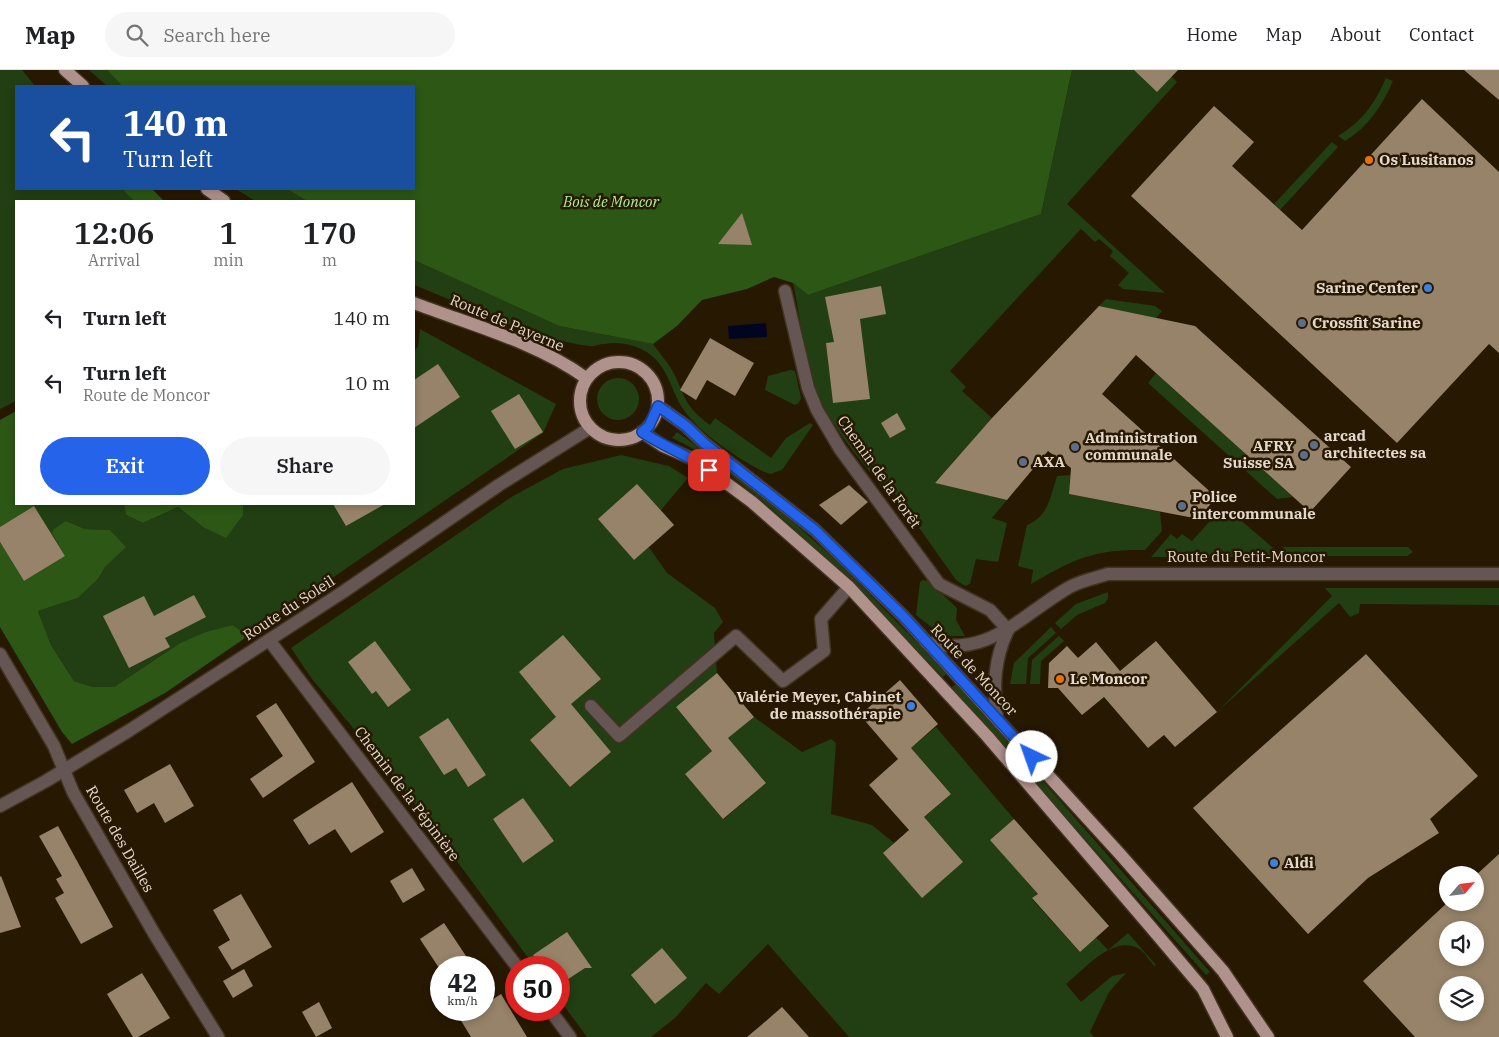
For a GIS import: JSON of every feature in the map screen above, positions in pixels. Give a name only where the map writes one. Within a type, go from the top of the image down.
[{"type":"main road","points":[[65,70],[82,85]]},
{"type":"main road","points":[[208,190],[222,200]]},
{"type":"main road","name":"Route de Payerne","points":[[415,302],[520,344],[573,368],[586,378]]},
{"type":"main road","points":[[616,362],[631,363],[648,374],[654,383],[658,406],[649,426],[642,432],[629,439],[618,440],[598,435],[590,428],[582,416],[579,403],[581,390],[586,378],[601,365],[616,362]]},
{"type":"main road","name":"Route de Moncor","points":[[658,406],[686,426],[705,444],[815,530],[926,642],[1223,972],[1268,1037]]},
{"type":"main road","points":[[642,432],[663,446],[695,460],[752,502],[849,587],[987,736],[1155,932],[1202,989],[1226,1037]]},
{"type":"street","name":"Chemin de la Forêt","points":[[785,291],[808,388],[817,410],[840,449],[940,584],[990,610],[1008,630]]},
{"type":"street","name":"Route du Soleil","points":[[0,806],[64,771],[270,640],[499,485],[590,428]]},
{"type":"street","name":"Route du Petit-Moncor","points":[[926,642],[946,647],[972,643],[1008,630],[1069,587],[1108,574],[1499,574]]},
{"type":"street","points":[[592,706],[618,736],[736,636],[783,681],[824,651],[821,619],[849,587]]},
{"type":"street","points":[[997,719],[994,694],[995,673],[1000,647],[1008,630]]},
{"type":"street","name":"Chemin de la Pépinière","points":[[270,640],[509,956]]},
{"type":"street","name":"Route des Dailles","points":[[0,654],[54,746],[83,809],[218,1037]]},
{"type":"street","points":[[558,1021],[570,1037]]},
{"type":"green space","points":[[0,70],[22,70],[34,85],[15,85],[15,190],[123,190],[133,200],[15,200],[15,402],[0,409]]},
{"type":"green space","points":[[89,70],[107,70],[121,85],[106,85]]},
{"type":"green space","name":"Bois de Moncor","points":[[107,70],[1072,70],[1041,214],[808,295],[793,283],[774,277],[747,289],[702,300],[677,326],[653,344],[559,326],[415,260],[415,200],[305,200],[289,190],[415,190],[415,85],[121,85]]},
{"type":"green space","points":[[1072,70],[1169,70],[1167,72],[1177,82],[1067,204],[1165,293],[1123,289],[1118,285],[1129,273],[1110,256],[1113,251],[1099,239],[1095,242],[1081,229],[950,371],[966,387],[962,391],[992,418],[935,483],[1007,500],[992,518],[1007,523],[998,562],[976,559],[970,584],[965,586],[956,580],[891,488],[888,494],[831,420],[817,393],[808,367],[793,283],[808,295],[1041,214]]},
{"type":"green space","points":[[1386,78],[1393,81],[1374,115],[1361,129],[1345,141],[1338,136],[1354,125],[1367,111]]},
{"type":"green space","points":[[1332,142],[1338,147],[1280,210],[1274,204]]},
{"type":"green space","points":[[123,190],[153,190],[163,200],[133,200]]},
{"type":"green space","points":[[238,190],[289,190],[305,200],[253,200]]},
{"type":"green space","points":[[415,260],[559,326],[653,344],[670,367],[686,400],[701,418],[710,425],[715,418],[771,458],[786,438],[810,423],[813,425],[782,470],[770,474],[721,446],[702,430],[681,406],[661,366],[643,350],[621,343],[592,346],[568,343],[500,321],[415,285]]},
{"type":"green space","points":[[1106,299],[1155,306],[1162,311],[1156,318],[1099,306]]},
{"type":"green space","points":[[420,329],[556,404],[543,433],[248,636],[233,625],[180,643],[114,687],[93,687],[74,681],[51,645],[38,611],[78,598],[98,579],[105,567],[125,547],[110,530],[85,529],[66,521],[66,556],[24,581],[0,542],[0,527],[35,505],[124,505],[126,515],[143,523],[178,507],[203,527],[243,515],[243,505],[415,505],[415,349],[418,347]]},
{"type":"green space","points":[[790,370],[795,371],[801,398],[799,403],[795,405],[765,390],[768,376]]},
{"type":"green space","points":[[1156,373],[1293,497],[1277,499],[1148,383]]},
{"type":"green space","points":[[622,378],[630,381],[636,387],[639,399],[636,411],[630,417],[614,420],[606,417],[600,411],[597,395],[600,387],[606,381]]},
{"type":"green space","points":[[15,412],[15,505],[35,505],[0,527],[0,420]]},
{"type":"green space","points":[[677,432],[739,477],[792,521],[839,563],[947,673],[943,677],[851,583],[779,515],[715,463],[694,449],[672,438]]},
{"type":"green space","points":[[621,455],[669,466],[688,478],[661,510],[674,525],[649,547],[667,573],[715,608],[723,622],[714,633],[717,673],[676,707],[712,751],[685,774],[724,819],[766,783],[728,738],[754,717],[802,752],[831,739],[836,743],[831,814],[872,825],[894,843],[883,853],[951,794],[911,748],[936,727],[1014,819],[991,840],[1038,894],[1032,899],[1079,951],[1096,937],[1108,950],[1128,933],[1156,965],[1154,966],[1142,951],[1132,946],[1122,946],[1101,954],[1066,984],[1081,1002],[1112,976],[1126,973],[1109,992],[1090,1032],[1094,1037],[849,1037],[768,944],[719,994],[706,983],[675,1018],[651,1037],[587,1037],[570,1014],[570,956],[527,956],[400,784],[312,679],[291,648],[513,496],[563,469]]},
{"type":"green space","points":[[1070,475],[1069,494],[1160,512],[1162,531],[1145,550],[1112,551],[1085,557],[1031,584],[1033,570],[1018,566],[1027,525],[1040,516],[1048,505],[1057,476]]},
{"type":"green space","points":[[124,505],[243,505],[243,515],[226,538],[203,527],[178,507],[143,523],[126,515]]},
{"type":"green space","points":[[1243,510],[1237,517],[1278,552],[1279,557],[1151,557],[1171,534],[1177,539],[1182,534],[1192,541],[1219,511]]},
{"type":"green space","points":[[66,521],[85,529],[110,530],[126,547],[105,567],[98,579],[78,598],[38,611],[51,645],[74,681],[93,687],[114,687],[180,643],[206,632],[233,625],[248,636],[165,693],[72,744],[62,732],[0,627],[0,542],[24,581],[65,556],[52,533],[54,529]]},
{"type":"green space","points":[[1284,547],[1408,547],[1413,552],[1407,556],[1283,556],[1281,551]]},
{"type":"green space","points":[[923,580],[928,581],[957,608],[956,620],[965,636],[943,636],[916,615],[920,582]]},
{"type":"green space","points":[[1325,588],[1499,588],[1499,605],[1360,604],[1359,613],[1350,617],[1339,603],[1217,712],[1332,596]]},
{"type":"green space","points":[[1108,592],[1108,598],[1105,603],[1077,615],[1061,629],[1055,623],[1076,604]]},
{"type":"green space","points":[[1051,627],[1056,633],[1028,658],[1026,684],[1010,684],[1014,663]]},
{"type":"green space","points":[[1059,636],[1064,641],[1041,661],[1040,684],[1030,684],[1032,660]]},
{"type":"green space","points":[[957,683],[1210,972],[1206,975],[951,688]]},
{"type":"water","points":[[766,323],[767,337],[729,339],[728,326]]},
{"type":"building","points":[[1134,70],[1178,70],[1157,92]]},
{"type":"building","points":[[1464,70],[1499,70],[1499,100]]},
{"type":"building","points":[[1422,99],[1499,172],[1499,353],[1489,344],[1397,443],[1131,196],[1214,106],[1254,142],[1232,166],[1302,230]]},
{"type":"building","points":[[742,213],[752,245],[718,244]]},
{"type":"building","points":[[881,286],[886,314],[860,319],[870,399],[833,403],[826,343],[834,342],[825,297]]},
{"type":"building","points":[[1099,306],[1195,326],[1351,467],[1310,512],[1136,355],[1102,394],[1216,497],[1199,519],[1069,494],[1071,468],[1048,451],[1007,500],[935,483],[992,418]]},
{"type":"building","points":[[710,338],[754,363],[735,396],[707,380],[696,400],[680,390]]},
{"type":"building","points":[[438,364],[460,397],[415,427],[415,379]]},
{"type":"building","points":[[519,394],[543,432],[515,449],[491,411]]},
{"type":"building","points":[[897,413],[906,429],[890,438],[881,423]]},
{"type":"building","points":[[637,484],[674,525],[634,560],[598,519]]},
{"type":"building","points":[[849,485],[868,502],[841,525],[819,505]]},
{"type":"building","points":[[334,505],[383,505],[346,526]]},
{"type":"building","points":[[34,506],[65,556],[24,581],[0,542],[0,527]]},
{"type":"building","points":[[194,595],[206,617],[165,638],[170,647],[129,668],[103,616],[144,596],[154,616]]},
{"type":"building","points":[[563,635],[601,679],[571,704],[611,752],[570,787],[530,740],[556,717],[519,672]]},
{"type":"building","points":[[375,641],[411,690],[388,707],[376,691],[372,694],[348,662]]},
{"type":"building","points":[[1156,641],[1217,712],[1175,747],[1164,735],[1148,748],[1104,697],[1082,715],[1058,688],[1048,688],[1049,663],[1067,646],[1078,658],[1096,642],[1120,671]]},
{"type":"building","points":[[1366,654],[1478,776],[1430,819],[1439,833],[1368,878],[1308,934],[1193,808]]},
{"type":"building","points":[[717,673],[754,717],[728,738],[766,783],[723,819],[685,774],[712,751],[676,707]]},
{"type":"building","points":[[900,680],[938,724],[911,748],[951,794],[924,817],[963,862],[922,898],[883,853],[909,830],[869,785],[898,759],[860,715]]},
{"type":"building","points":[[276,703],[315,762],[263,798],[250,779],[283,756],[256,716]]},
{"type":"building","points":[[448,718],[486,775],[468,787],[456,768],[444,775],[419,737]]},
{"type":"building","points":[[170,764],[194,806],[165,823],[154,803],[137,813],[124,790]]},
{"type":"building","points":[[352,782],[384,832],[351,853],[335,829],[309,845],[293,820]]},
{"type":"building","points":[[523,798],[554,841],[523,863],[493,819]]},
{"type":"building","points":[[1014,819],[1109,926],[1080,952],[1032,898],[1038,894],[990,840]]},
{"type":"building","points":[[58,826],[113,927],[81,944],[55,898],[64,893],[56,879],[62,876],[39,836]]},
{"type":"building","points":[[1499,854],[1499,1037],[1415,1037],[1363,981],[1439,910],[1484,911],[1484,868]]},
{"type":"building","points":[[412,868],[425,890],[403,903],[390,881]]},
{"type":"building","points":[[0,877],[21,927],[0,933]]},
{"type":"building","points":[[241,894],[272,947],[232,970],[218,947],[230,940],[213,910]]},
{"type":"building","points":[[444,923],[466,956],[431,956],[420,939]]},
{"type":"building","points":[[567,932],[592,968],[585,968],[570,978],[570,956],[533,955]]},
{"type":"building","points":[[662,948],[687,978],[655,1004],[631,975]]},
{"type":"building","points":[[244,969],[253,986],[233,998],[223,981]]},
{"type":"building","points":[[142,973],[170,1018],[138,1037],[133,1037],[107,994]]},
{"type":"building","points":[[501,994],[505,1001],[505,1021],[517,1021],[527,1037],[471,1037],[461,1021],[495,1021],[495,998]]},
{"type":"building","points":[[319,1002],[332,1028],[316,1037],[302,1012]]},
{"type":"building","points":[[782,1007],[809,1037],[747,1037],[766,1021]]},
{"type":"place","name":"Os Lusitanos","points":[[1369,160]]},
{"type":"place","name":"Sarine Center","points":[[1428,288]]},
{"type":"place","name":"Crossfit Sarine","points":[[1302,323]]},
{"type":"place","name":"arcad architectes sa","points":[[1314,445]]},
{"type":"place","name":"Administration communale","points":[[1075,447]]},
{"type":"place","name":"AFRY Suisse SA","points":[[1304,455]]},
{"type":"place","name":"AXA","points":[[1023,462]]},
{"type":"place","name":"Police intercommunale","points":[[1182,506]]},
{"type":"place","name":"Le Moncor","points":[[1060,679]]},
{"type":"place","name":"Valérie Meyer, Cabinet de massothérapie","points":[[911,706]]},
{"type":"place","name":"Aldi","points":[[1274,863]]},
{"type":"route","points":[[709,470],[695,460],[663,446],[642,432],[649,426],[658,406],[686,426],[705,444],[815,530],[903,616],[1032,757]]}]
